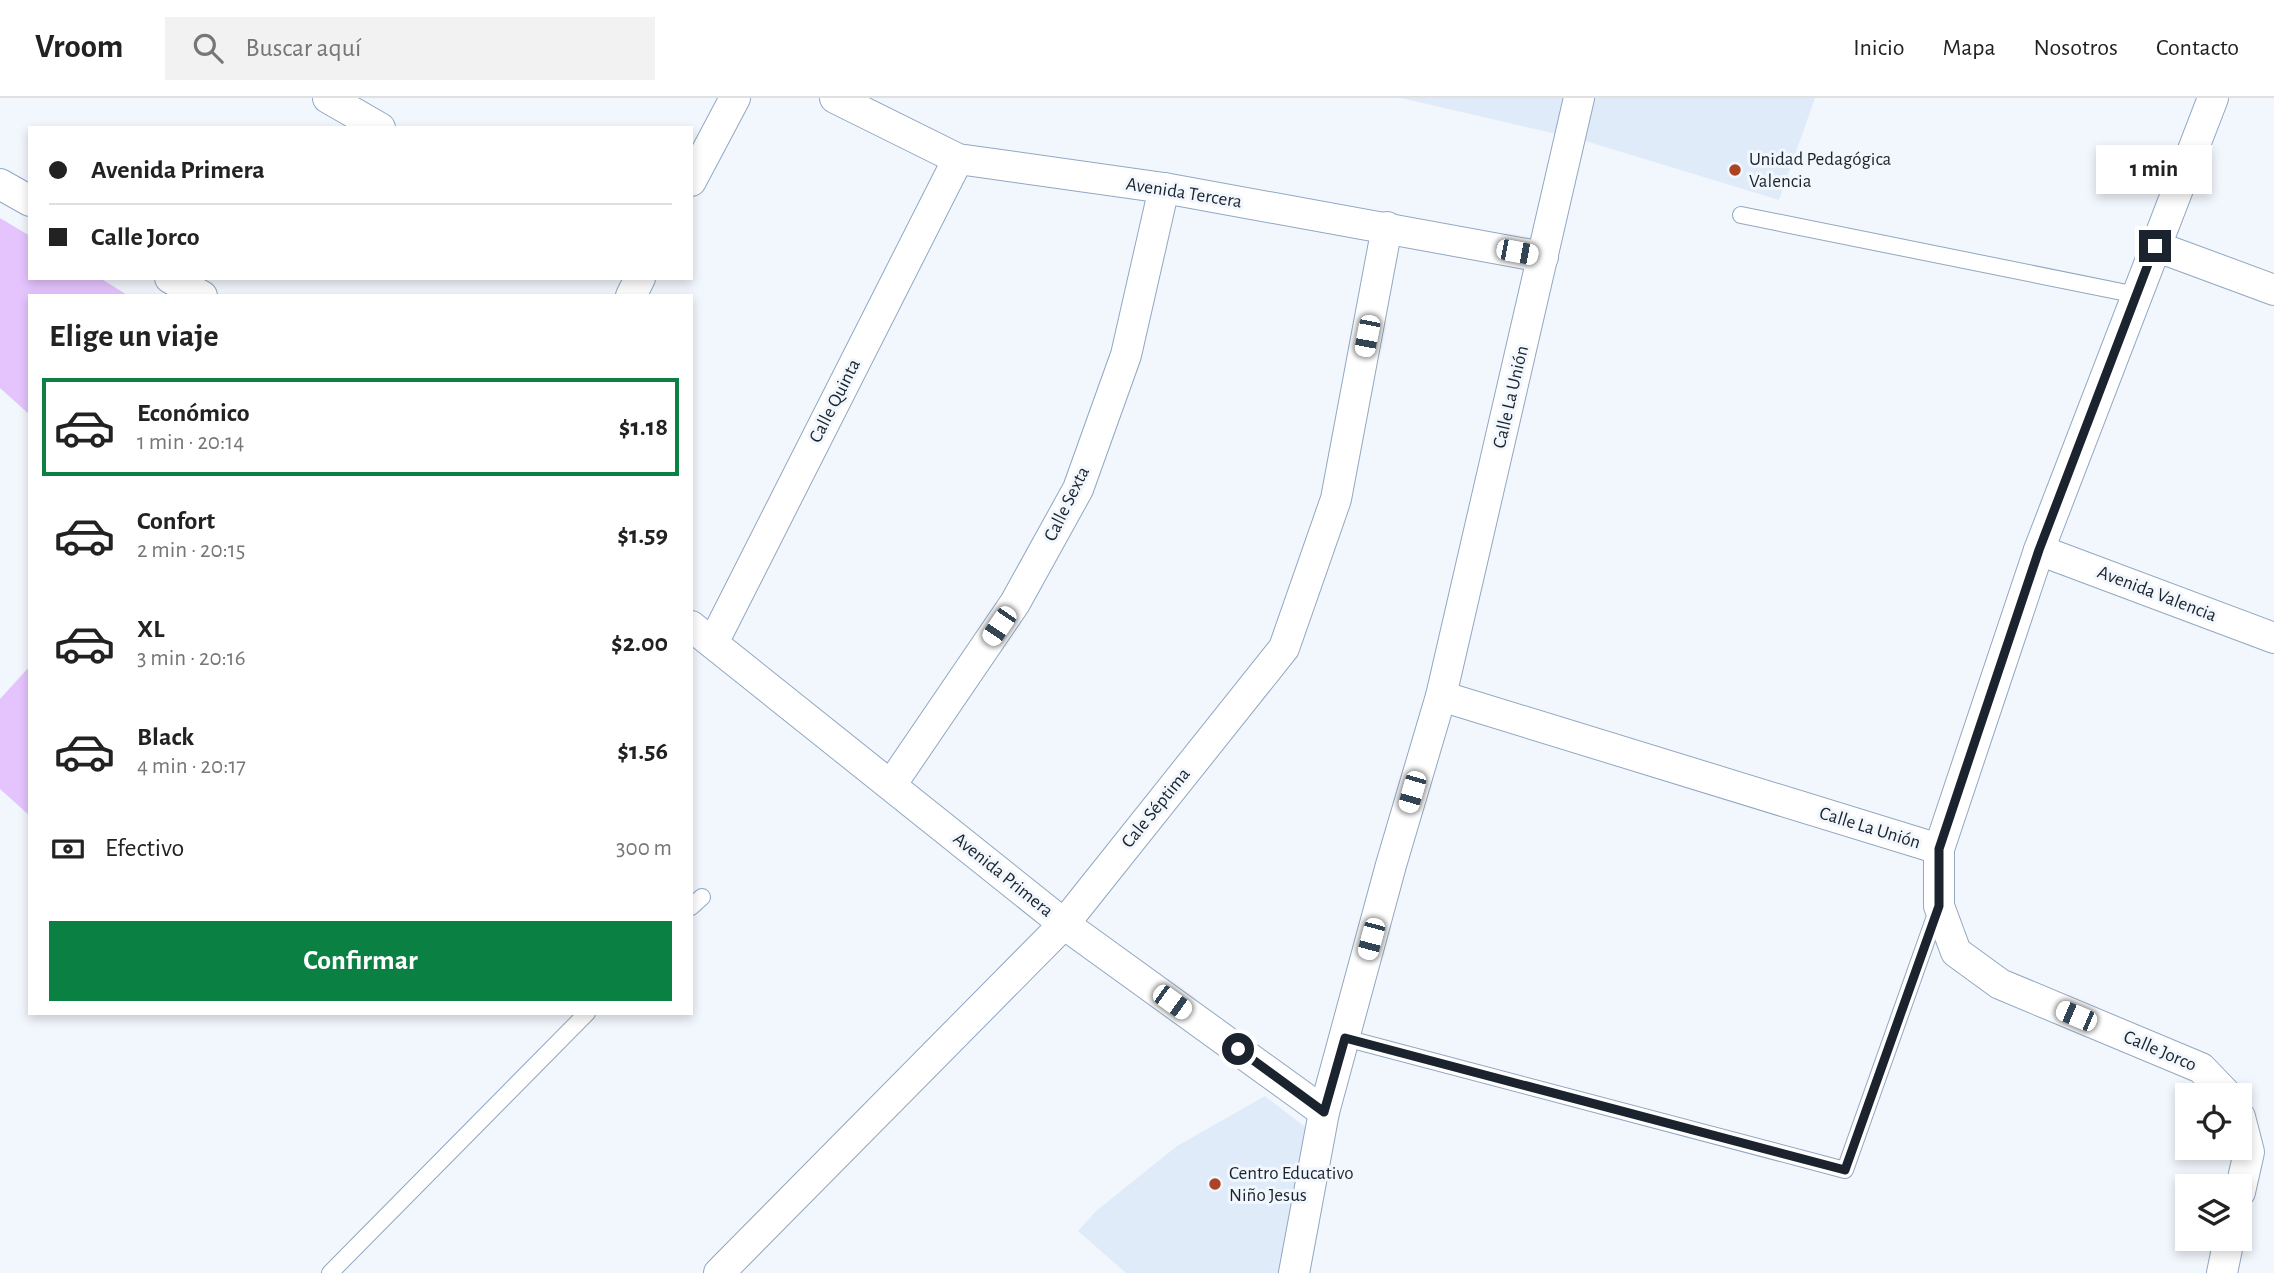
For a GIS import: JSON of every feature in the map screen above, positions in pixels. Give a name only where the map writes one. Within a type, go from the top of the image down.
[{"type":"street","points":[[328,98],[377,126]]},
{"type":"street","points":[[693,177],[735,98]]},
{"type":"street","name":"Avenida Tercera","points":[[835,98],[958,159],[1164,188],[1543,257]]},
{"type":"street","name":"Calle La Unión","points":[[1294,1273],[1324,1112],[1391,865],[1441,696],[1579,98]]},
{"type":"street","name":"Calle Jorco","points":[[2213,98],[2039,550],[1939,849],[1939,906],[1956,952],[2000,984],[2201,1068],[2215,1083]]},
{"type":"street","name":"Calle Quinta","points":[[702,634],[958,159]]},
{"type":"street","points":[[0,184],[28,200]]},
{"type":"street","name":"Calle Sexta","points":[[891,785],[1015,603],[1078,489],[1126,355],[1164,188]]},
{"type":"street","name":"Cale Séptima","points":[[719,1273],[1064,924],[1284,648],[1336,499],[1387,228]]},
{"type":"street","points":[[2155,246],[2274,290]]},
{"type":"street","points":[[174,280],[198,294]]},
{"type":"street","name":"Avenida Valencia","points":[[2039,550],[2274,638]]},
{"type":"street","name":"Avenida Primera","points":[[702,634],[1064,924],[1324,1112]]},
{"type":"street","name":"Calle La Unión","points":[[1441,696],[1939,849]]},
{"type":"street","points":[[2222,1273],[2227,1251]]},
{"type":"lane","points":[[1741,215],[2137,295]]},
{"type":"lane","points":[[1345,1038],[1845,1170],[1939,906]]},
{"type":"lane","points":[[330,1273],[584,1015]]},
{"type":"shaded area","name":"Unidad Pedagógica Valencia","points":[[1401,98],[1815,98],[1779,200],[1582,140]]},
{"type":"shaded area","points":[[0,218],[28,235],[28,280],[103,280],[126,294],[28,294],[28,413],[0,388]]},
{"type":"shaded area","points":[[28,668],[28,814],[0,789],[0,699]]},
{"type":"shaded area","name":"Centro Educativo Niño Jesus","points":[[1265,1096],[1309,1130],[1282,1273],[1126,1273],[1078,1231],[1096,1211],[1177,1146]]},
{"type":"place","name":"Unidad Pedagógica Valencia","points":[[1735,170]]},
{"type":"place","name":"Centro Educativo Niño Jesus","points":[[1215,1184]]},
{"type":"route","points":[[1238,1049],[1324,1112],[1345,1038],[1845,1170],[1939,906],[1939,849],[2039,550],[2155,246]]}]
